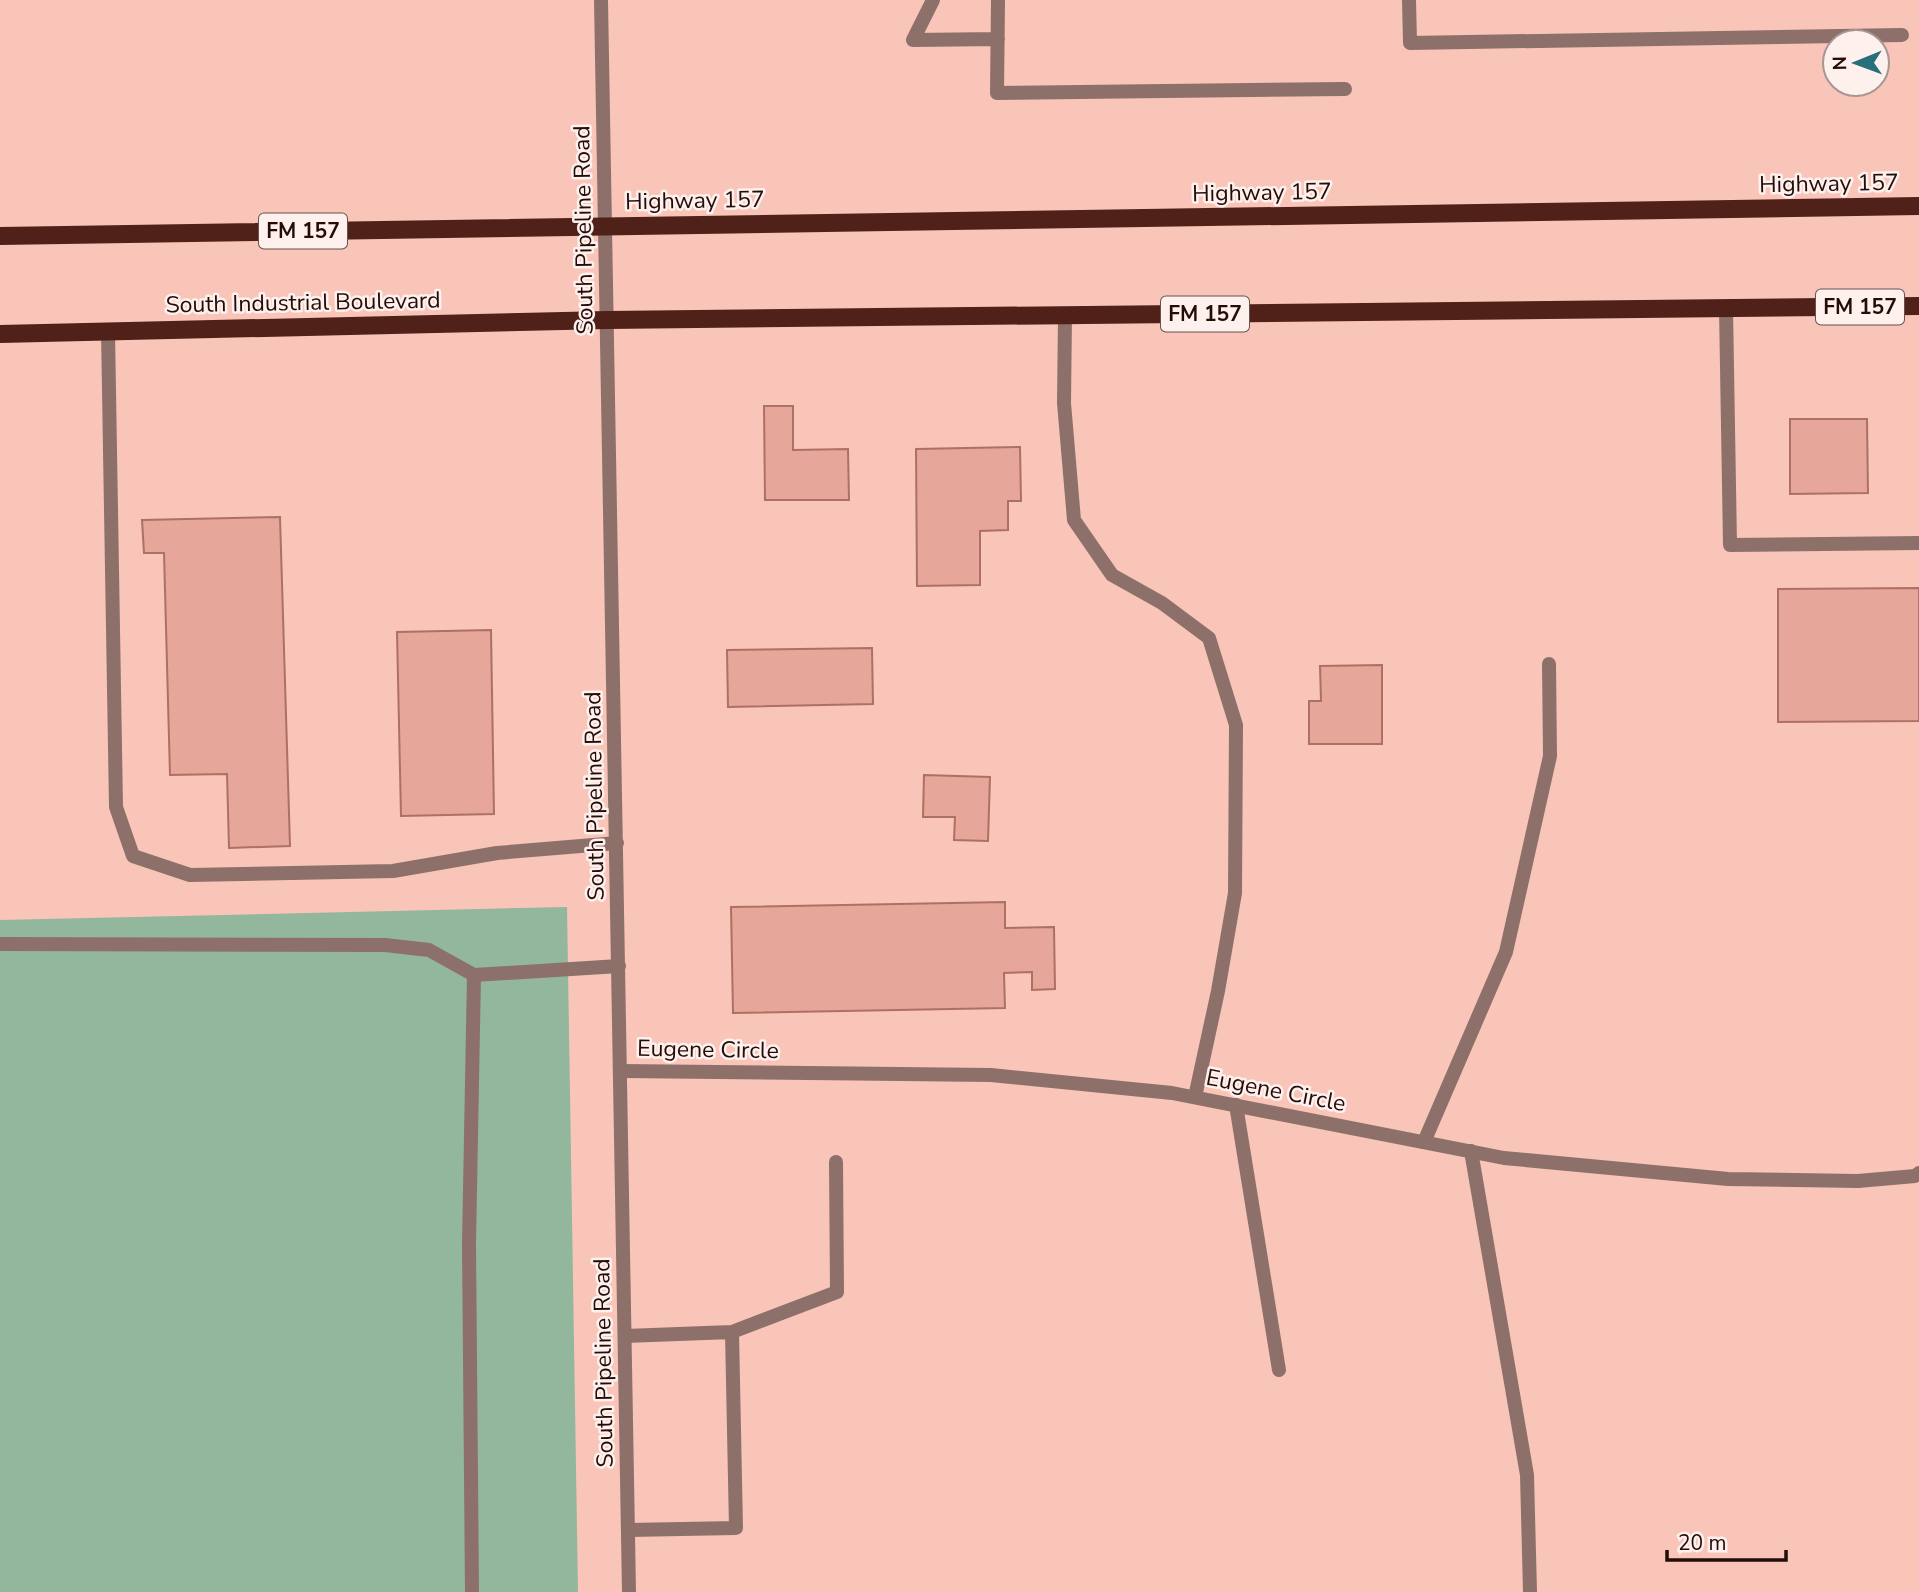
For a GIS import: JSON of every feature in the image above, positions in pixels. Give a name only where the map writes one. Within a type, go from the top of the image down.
[{"type":"main road","name":"Highway 157","points":[[605,226],[1919,206]]},
{"type":"main road","name":"FM 157","points":[[0,236],[605,226]]},
{"type":"main road","name":"FM 157","points":[[607,320],[1919,306]]},
{"type":"main road","name":"South Industrial Boulevard","points":[[0,334],[607,320]]},
{"type":"street","name":"South Pipeline Road","points":[[601,0],[629,1592]]},
{"type":"street","points":[[933,0],[913,40],[998,39]]},
{"type":"street","points":[[998,0],[998,93],[1345,89]]},
{"type":"street","points":[[1409,0],[1410,43],[1902,35]]},
{"type":"street","points":[[1726,308],[1730,545],[1919,543]]},
{"type":"street","points":[[1065,316],[1064,402],[1074,520],[1112,575],[1162,603],[1209,638],[1236,725],[1236,893],[1195,1097]]},
{"type":"street","points":[[108,331],[116,807],[133,856],[190,875],[393,871],[497,853],[617,843]]},
{"type":"street","points":[[1423,1142],[1506,952],[1550,756],[1549,664]]},
{"type":"street","points":[[0,944],[385,945],[429,950],[474,975],[620,966]]},
{"type":"street","points":[[472,1592],[469,1244],[474,975]]},
{"type":"street","name":"Eugene Circle","points":[[621,1071],[991,1075],[1171,1093],[1504,1158],[1728,1179],[1858,1181],[1915,1176],[1919,1173]]},
{"type":"street","points":[[1236,1105],[1279,1370]]},
{"type":"street","points":[[1471,1151],[1527,1475],[1530,1592]]},
{"type":"street","points":[[625,1336],[732,1332],[837,1292],[836,1162]]},
{"type":"street","points":[[628,1530],[736,1528],[732,1332]]},
{"type":"green space","points":[[567,907],[578,1592],[0,1592],[0,920]]},
{"type":"building","points":[[764,406],[793,406],[793,450],[848,449],[849,500],[765,500]]},
{"type":"building","points":[[1790,419],[1867,419],[1868,493],[1790,494]]},
{"type":"building","points":[[1020,447],[1021,501],[1008,501],[1008,530],[980,531],[980,585],[917,586],[916,449]]},
{"type":"building","points":[[280,517],[290,846],[229,848],[227,774],[170,775],[164,553],[144,553],[142,520]]},
{"type":"building","points":[[1919,588],[1919,721],[1778,722],[1778,589]]},
{"type":"building","points":[[491,630],[494,814],[401,816],[397,632]]},
{"type":"building","points":[[872,648],[873,704],[728,707],[727,650]]},
{"type":"building","points":[[1382,665],[1382,744],[1309,744],[1309,701],[1321,701],[1320,666]]},
{"type":"building","points":[[924,775],[990,777],[988,841],[954,840],[955,817],[923,817]]},
{"type":"building","points":[[1005,902],[1005,928],[1054,927],[1055,989],[1032,990],[1032,972],[1004,973],[1005,1008],[733,1013],[731,907]]}]
